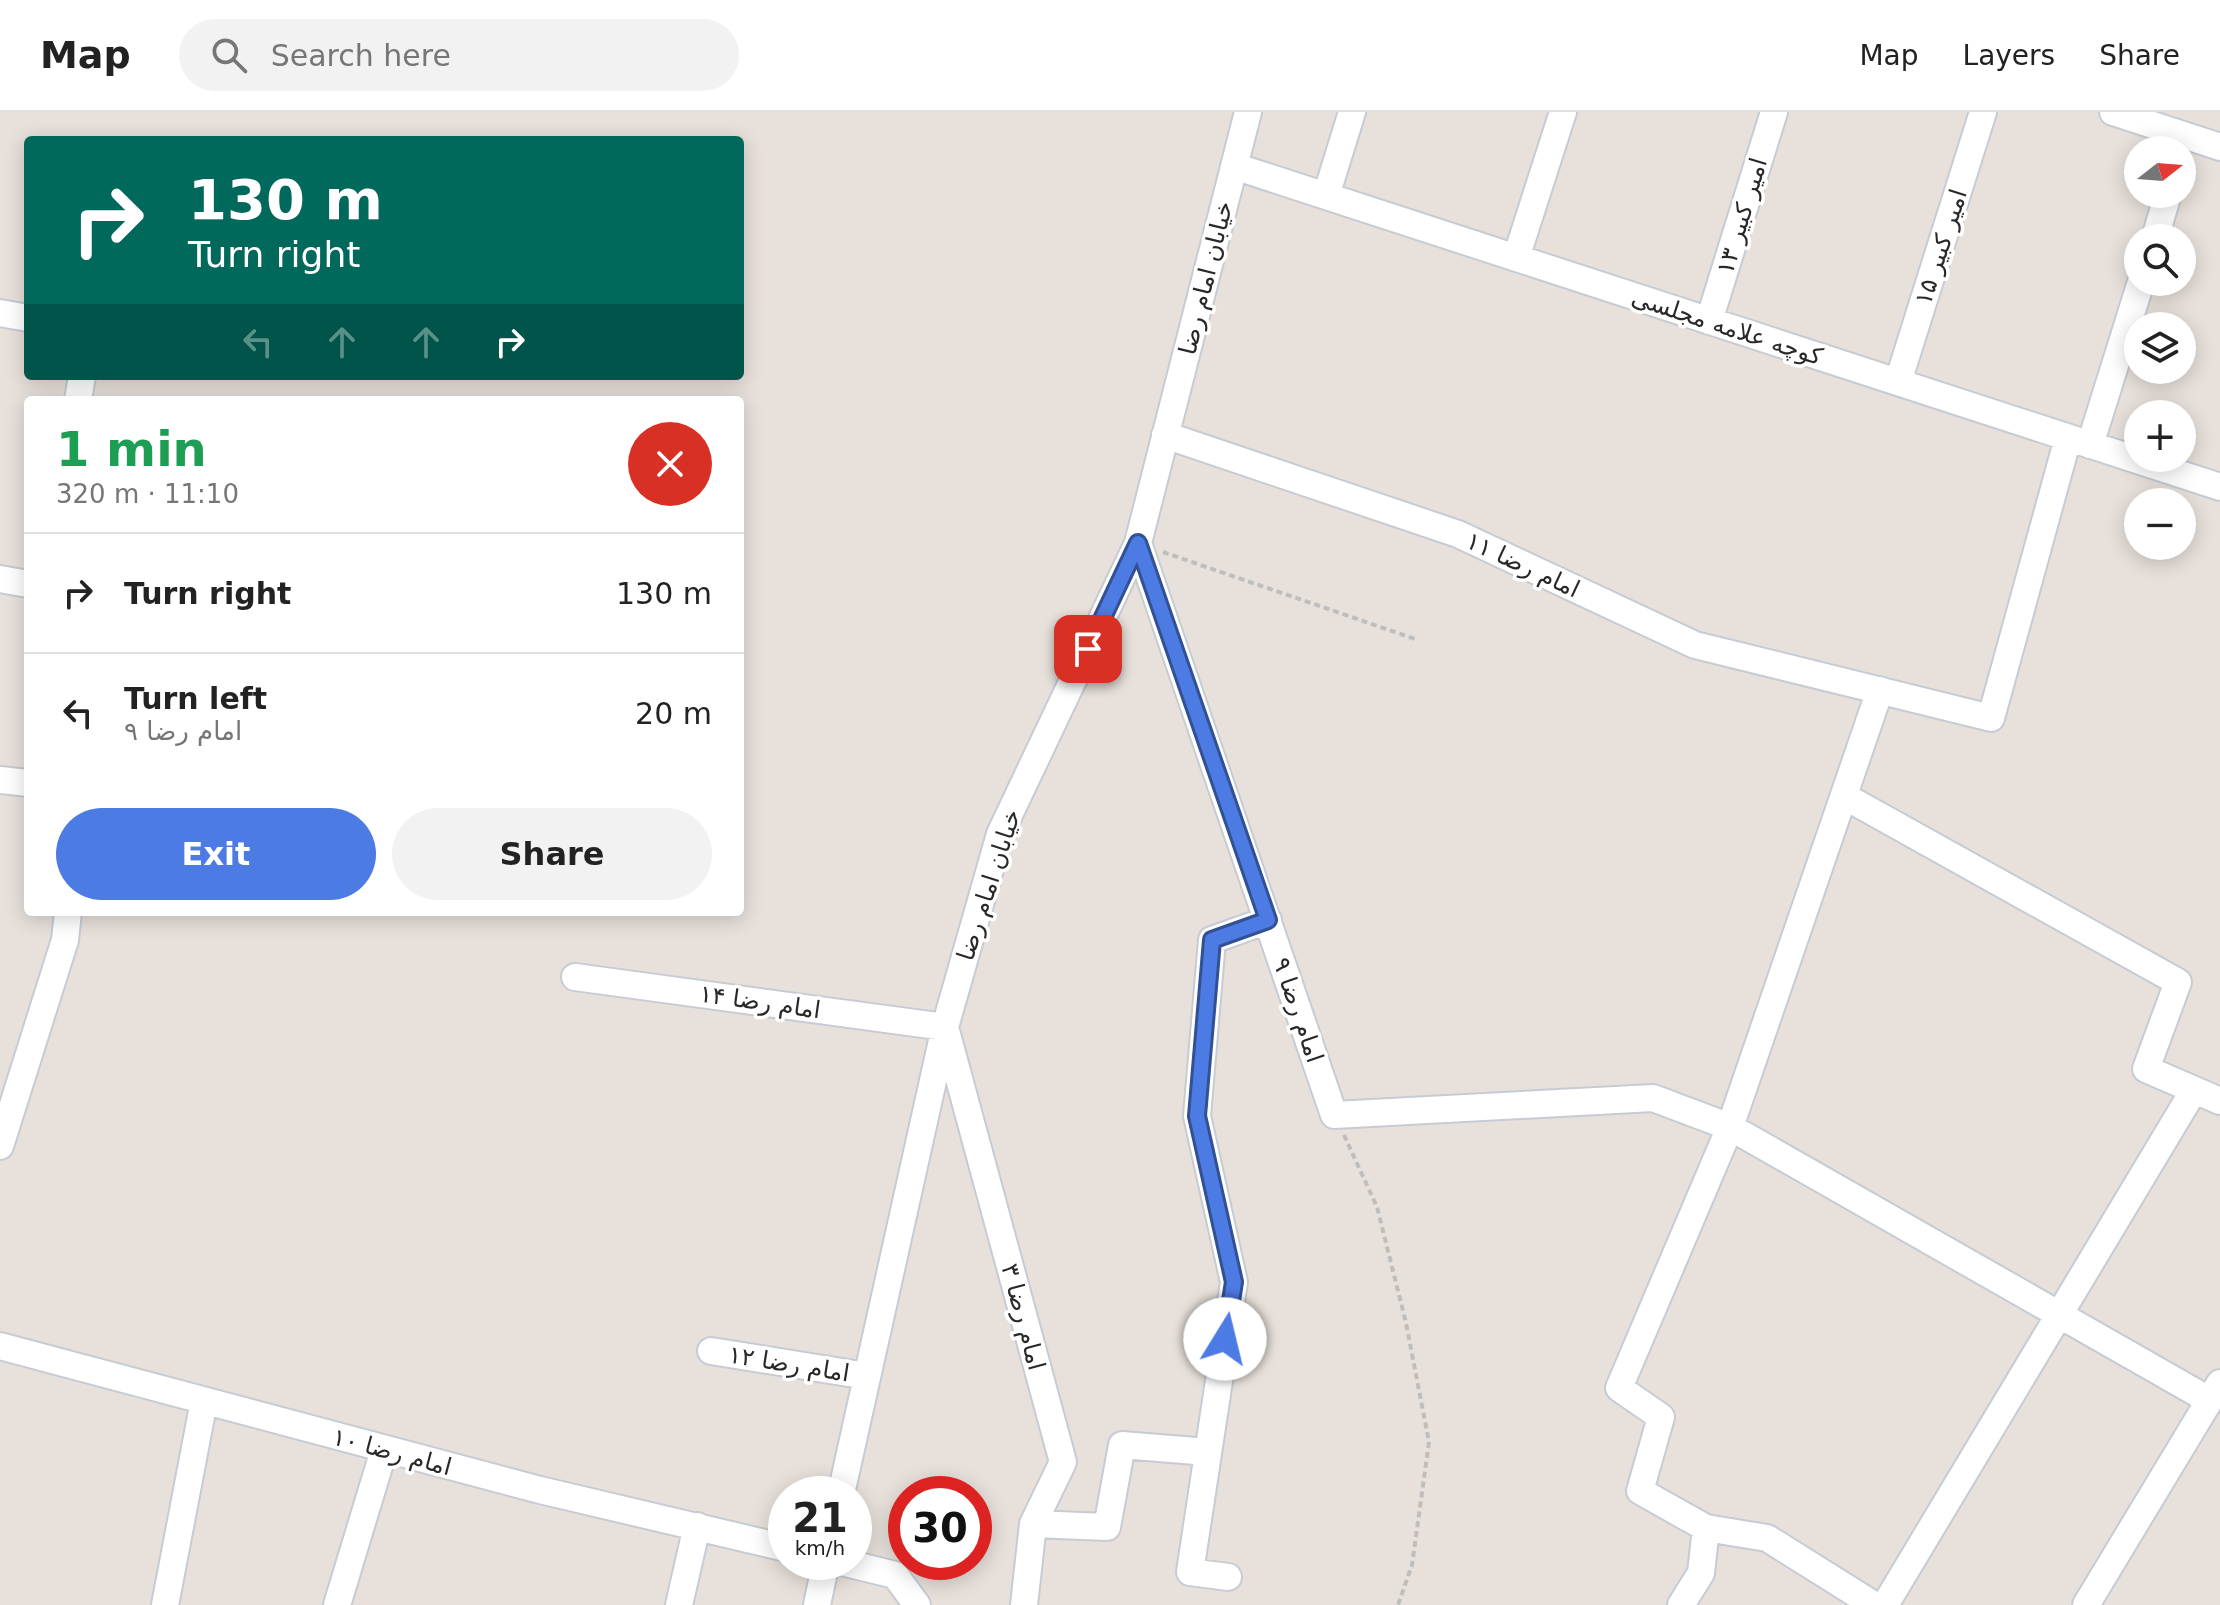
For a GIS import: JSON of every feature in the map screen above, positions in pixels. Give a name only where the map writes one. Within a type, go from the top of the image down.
[{"type":"street","name":"خیابان امام رضا","points":[[845,1476],[945,1027],[1000,834],[1138,543],[1248,112]]},
{"type":"street","points":[[1326,196],[1352,112]]},
{"type":"street","points":[[1516,258],[1563,112]]},
{"type":"street","name":"امیر کبیر ۱۳","points":[[1709,321],[1774,112]]},
{"type":"street","name":"امیر کبیر ۱۵","points":[[1898,382],[1983,112]]},
{"type":"street","points":[[2113,112],[2188,133],[2220,147]]},
{"type":"street","name":"کوچه علامه مجلسی","points":[[1234,166],[2220,487]]},
{"type":"street","points":[[2079,441],[2136,296]]},
{"type":"street","points":[[0,313],[24,317]]},
{"type":"street","name":"امام رضا ۱۱","points":[[1165,435],[1458,534],[1695,645],[1991,718],[2079,441]]},
{"type":"street","name":"امام رضا ۹","points":[[1138,543],[1334,1115]]},
{"type":"street","points":[[0,579],[24,583]]},
{"type":"street","points":[[1874,1605],[1767,1538],[1706,1528],[1640,1491],[1661,1417],[1619,1388],[1730,1127],[1880,690]]},
{"type":"street","points":[[0,780],[24,783]]},
{"type":"street","points":[[1844,796],[2178,982],[2146,1069],[2220,1101]]},
{"type":"street","points":[[0,1146],[65,940],[68,916]]},
{"type":"street","points":[[1228,1577],[1190,1572],[1234,1282],[1197,1116],[1212,940],[1268,920]]},
{"type":"street","name":"امام رضا ۱۴","points":[[575,977],[945,1027]]},
{"type":"street","name":"امام رضا ۳","points":[[945,1027],[1063,1462],[1033,1524],[1024,1605]]},
{"type":"street","points":[[1885,1605],[2194,1090]]},
{"type":"street","points":[[1334,1115],[1653,1098],[1730,1127],[2059,1315],[2215,1392],[2086,1605]]},
{"type":"street","name":"امام رضا ۱۰","points":[[0,1346],[384,1450],[768,1544]]},
{"type":"street","name":"امام رضا ۱۲","points":[[711,1351],[867,1376]]},
{"type":"street","points":[[165,1605],[204,1401]]},
{"type":"street","points":[[1033,1524],[1107,1527],[1122,1445],[1208,1452]]},
{"type":"street","points":[[337,1605],[384,1450]]},
{"type":"street","points":[[679,1605],[697,1526]]},
{"type":"street","points":[[1681,1605],[1701,1573],[1706,1528]]},
{"type":"street","points":[[872,1569],[895,1575],[917,1605]]},
{"type":"street","points":[[817,1605],[822,1580]]},
{"type":"path","points":[[1138,543],[1418,640]]},
{"type":"path","points":[[1334,1115],[1377,1207],[1406,1323],[1429,1442],[1412,1565],[1398,1605]]},
{"type":"route","points":[[1088,649],[1138,543],[1268,920],[1212,940],[1197,1116],[1234,1282],[1225,1339]]}]
